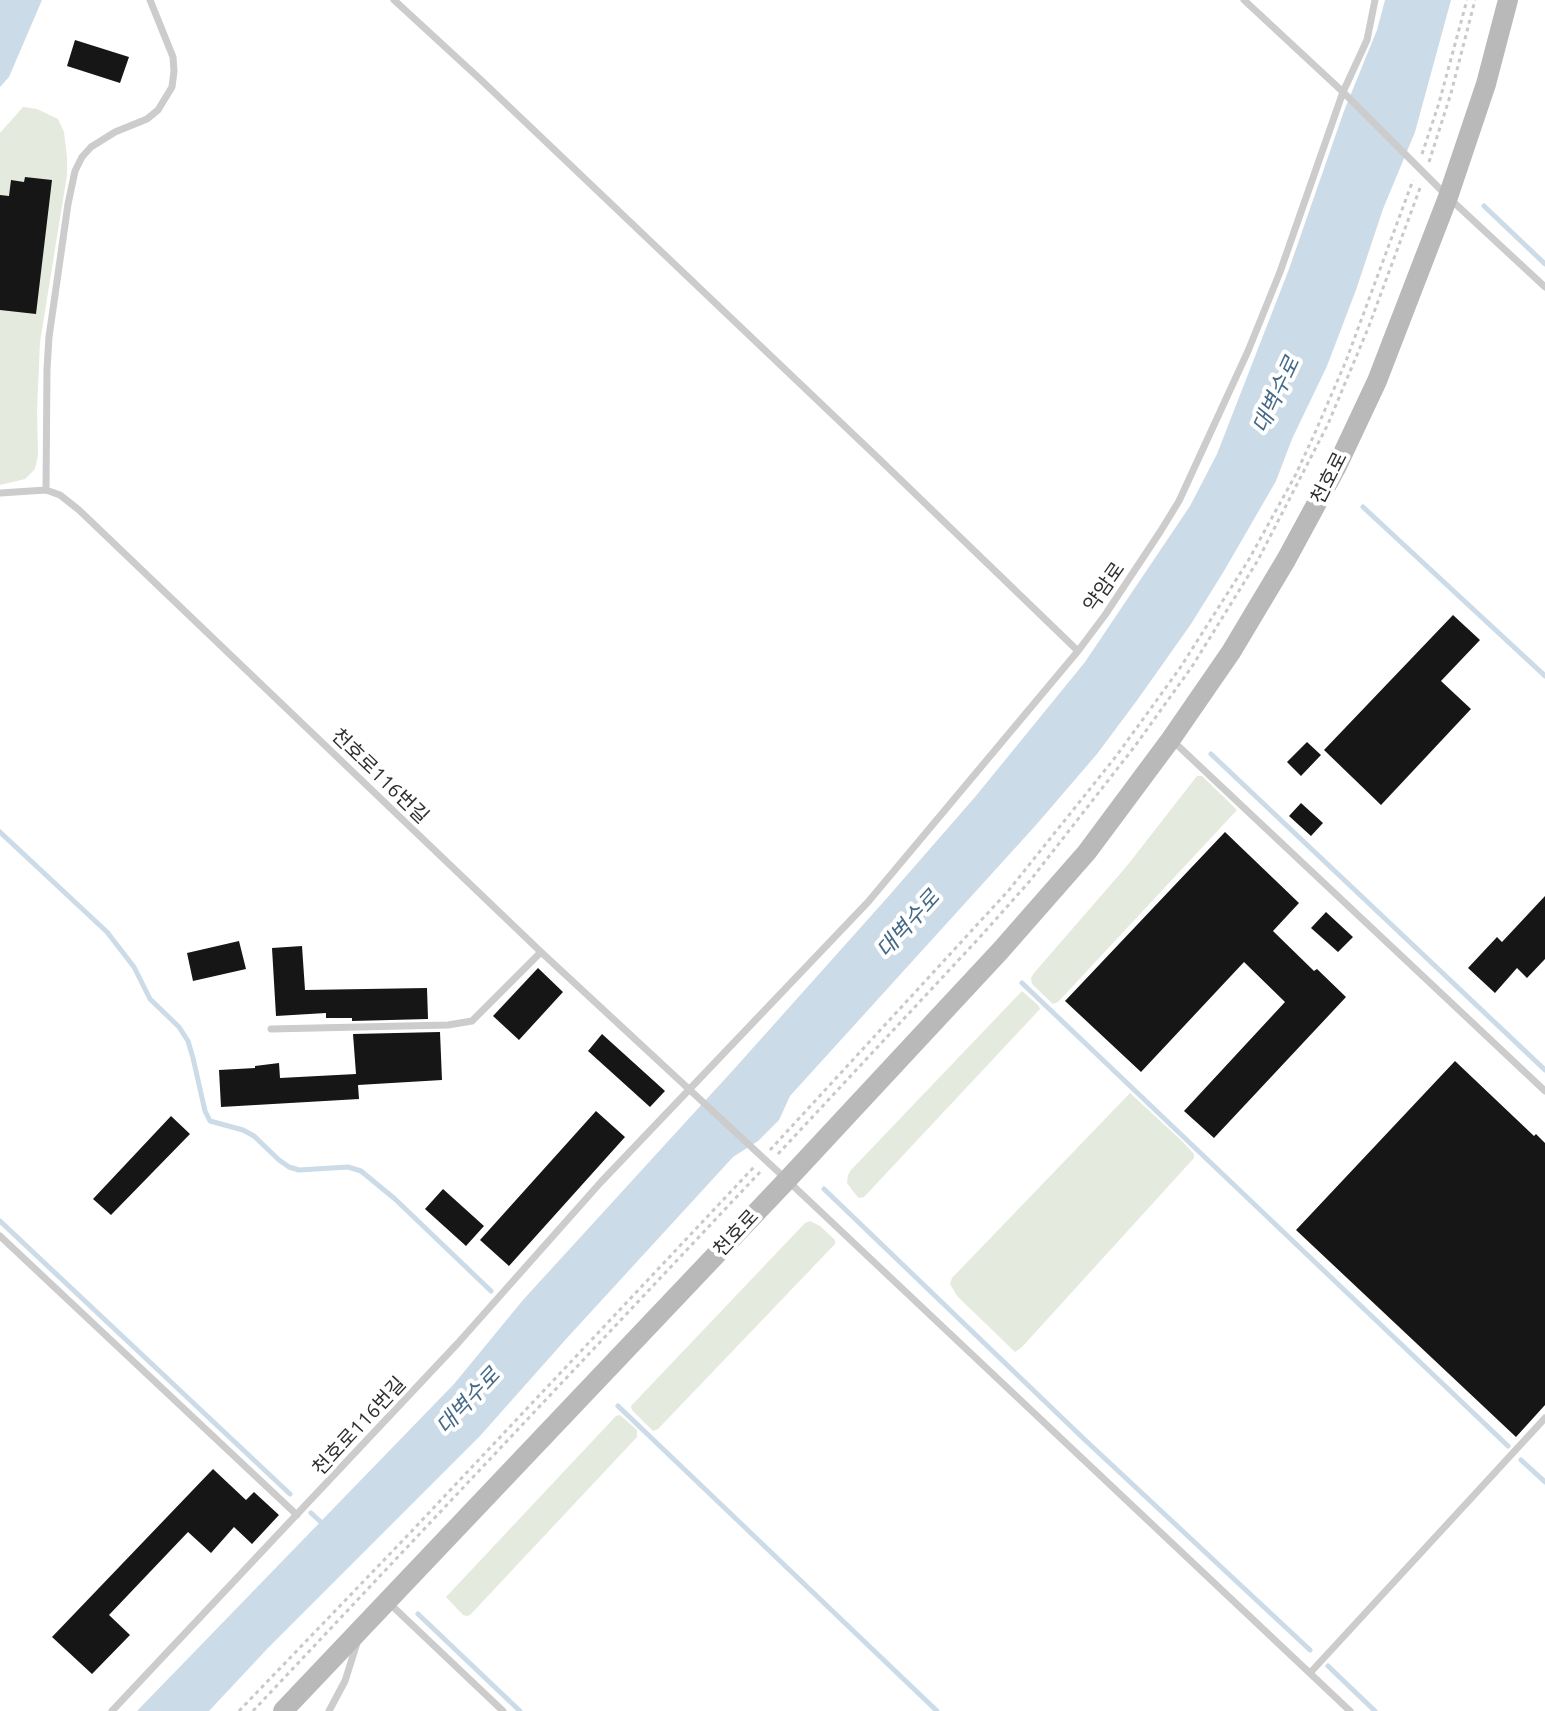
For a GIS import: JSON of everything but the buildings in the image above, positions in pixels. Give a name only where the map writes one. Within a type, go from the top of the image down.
[{"type":"street","name":"천호로","points":[[283,1711],[1011,939],[1087,852],[1171,739],[1231,652],[1286,560],[1337,466],[1377,381],[1448,197],[1486,84],[1508,0]]},
{"type":"lane","points":[[0,493],[46,490],[49,337],[75,171],[91,147],[115,132],[147,119],[158,110],[172,87],[173,57],[150,0]]},
{"type":"lane","points":[[394,0],[1078,651]]},
{"type":"lane","points":[[1244,0],[1545,287]]},
{"type":"lane","name":"약암로","points":[[691,1091],[877,891],[1078,651],[1160,532],[1196,465],[1280,272],[1367,40],[1375,0]]},
{"type":"lane","name":"천호로116번길","points":[[46,490],[60,495],[79,510],[541,952],[1350,1711]]},
{"type":"lane","points":[[1171,739],[1545,1091]]},
{"type":"lane","points":[[271,1029],[448,1025],[472,1021],[541,952]]},
{"type":"lane","name":"천호로116번길","points":[[112,1711],[458,1343],[601,1182],[691,1091]]},
{"type":"lane","points":[[0,1236],[297,1515]]},
{"type":"lane","points":[[1310,1673],[1545,1418]]},
{"type":"lane","points":[[387,1601],[503,1711]]},
{"type":"lane","points":[[329,1711],[345,1681],[361,1629]]},
{"type":"path","points":[[253,1711],[964,942],[1117,755],[1180,668],[1248,561],[1314,435],[1362,321],[1439,103],[1467,0]]},
{"type":"path","points":[[239,1711],[763,1158],[980,937],[1029,882],[1135,746],[1193,665],[1258,560],[1328,424],[1369,326],[1425,173],[1451,93],[1475,0]]},
{"type":"shaded area","points":[[23,107],[37,109],[58,119],[64,132],[67,175],[40,342],[38,455],[35,469],[25,479],[0,485],[0,133]]},
{"type":"shaded area","points":[[1197,776],[1202,776],[1237,810],[1053,1004],[1032,984],[1034,973],[1126,867]]},
{"type":"shaded area","points":[[1022,991],[1040,1009],[864,1197],[859,1198],[847,1183],[851,1170]]},
{"type":"shaded area","points":[[1130,1093],[1183,1142],[1194,1158],[1015,1352],[957,1296],[950,1284],[952,1278]]},
{"type":"shaded area","points":[[810,1221],[820,1226],[835,1240],[835,1244],[653,1431],[631,1406]]},
{"type":"shaded area","points":[[620,1415],[637,1430],[637,1437],[471,1614],[463,1615],[446,1597]]},
{"type":"water","points":[[0,0],[42,0],[9,77],[0,87]]},
{"type":"water","name":"대벽수로","points":[[1385,0],[1451,0],[1415,132],[1383,209],[1327,366],[1292,439],[1276,481],[1191,624],[1138,699],[1097,754],[1036,825],[790,1096],[779,1120],[758,1141],[733,1157],[480,1436],[209,1711],[137,1711],[454,1384],[523,1300],[887,898],[975,797],[1085,662],[1190,506],[1217,454],[1289,269],[1344,111],[1377,30]]},
{"type":"waterway","points":[[1484,206],[1545,264]]},
{"type":"waterway","points":[[1363,507],[1545,676]]},
{"type":"waterway","points":[[1211,754],[1545,1070]]},
{"type":"waterway","points":[[0,832],[107,932],[134,967],[150,999],[179,1027],[188,1041],[210,1121],[254,1136],[289,1167],[299,1170],[348,1167],[361,1171],[395,1199],[491,1291]]},
{"type":"waterway","points":[[1022,983],[1508,1446]]},
{"type":"waterway","points":[[824,1189],[1084,1439],[1310,1650]]},
{"type":"waterway","points":[[0,1221],[290,1494]]},
{"type":"waterway","points":[[618,1406],[937,1711]]},
{"type":"waterway","points":[[1521,1460],[1545,1482]]},
{"type":"waterway","points":[[311,1513],[322,1523]]},
{"type":"waterway","points":[[418,1614],[520,1711]]},
{"type":"waterway","points":[[1328,1666],[1375,1711]]}]
